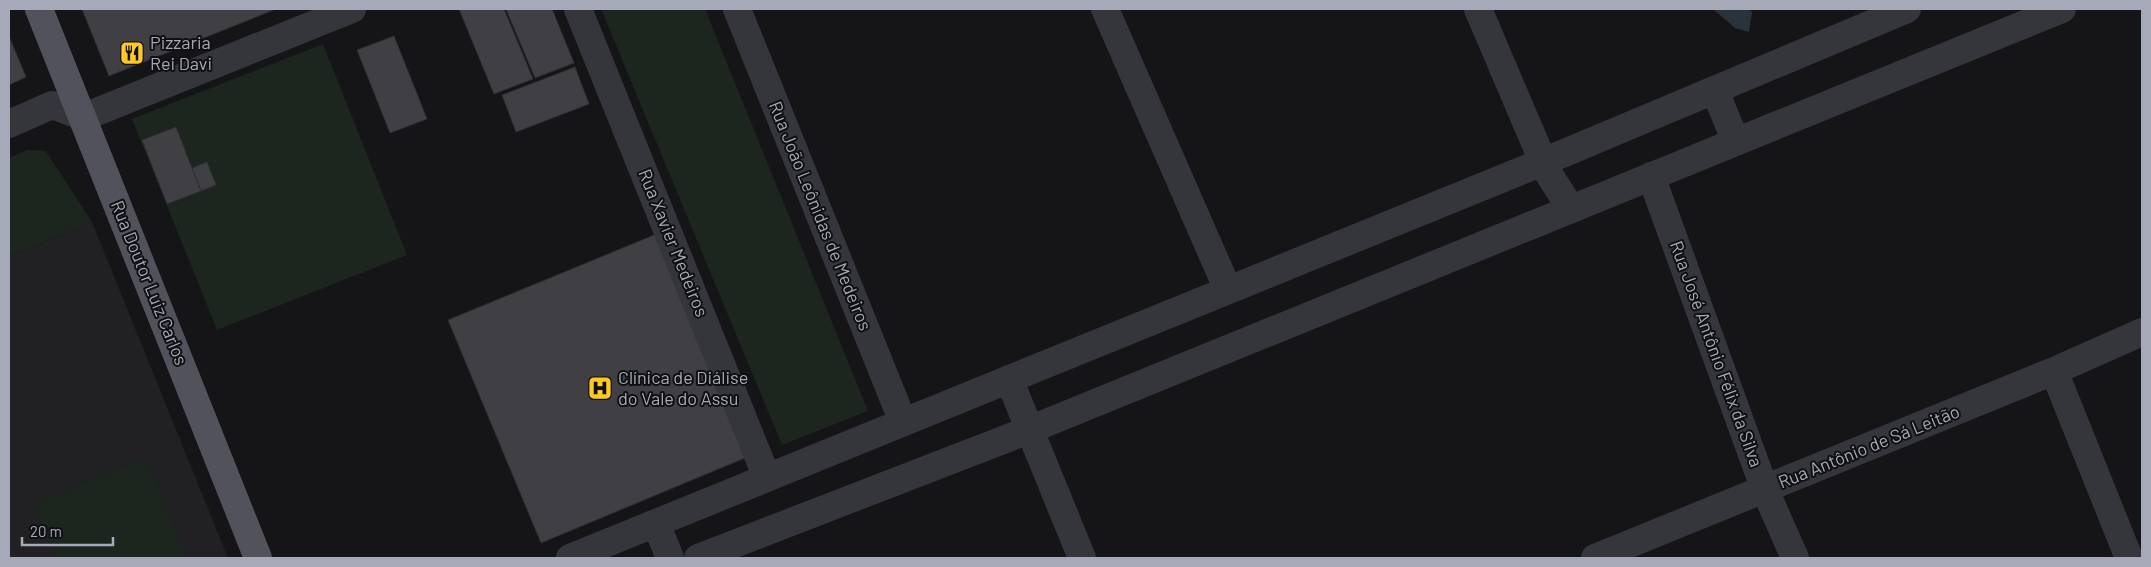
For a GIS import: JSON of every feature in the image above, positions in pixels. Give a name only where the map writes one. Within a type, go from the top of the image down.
[{"type":"main road","name":"Rua Doutor Luiz Carlos","points":[[39,9],[84,117],[258,558]]},
{"type":"street","points":[[9,124],[52,105],[84,117],[352,9]]},
{"type":"street","name":"Rua Xavier Medeiros","points":[[578,9],[767,478]]},
{"type":"street","name":"Rua João Leônidas de Medeiros","points":[[738,9],[904,422]]},
{"type":"street","points":[[1105,9],[1228,290]]},
{"type":"street","points":[[1478,9],[1543,162],[1571,209]]},
{"type":"street","points":[[570,558],[1715,91],[1853,20],[1908,9]]},
{"type":"street","points":[[698,558],[1030,430],[2062,9]]},
{"type":"street","points":[[1715,91],[1736,142]]},
{"type":"street","name":"Rua José Antônio Félix da Silva","points":[[1651,176],[1765,490],[1795,558]]},
{"type":"street","name":"Rua Antônio de Sá Leitão","points":[[1595,558],[2054,371],[2142,332]]},
{"type":"street","points":[[2054,371],[2129,558]]},
{"type":"street","points":[[1009,379],[1082,558]]},
{"type":"street","points":[[656,523],[670,558]]},
{"type":"shaded area","points":[[601,9],[705,9],[868,411],[782,445]]},
{"type":"shaded area","points":[[1713,9],[1748,9],[1752,12],[1749,32],[1735,28]]},
{"type":"shaded area","points":[[323,44],[407,255],[217,330],[132,119]]},
{"type":"shaded area","points":[[27,150],[46,151],[92,222],[9,256],[9,158]]},
{"type":"shaded area","points":[[92,222],[228,558],[9,558],[9,256]]},
{"type":"shaded area","points":[[146,458],[187,558],[56,558],[34,503]]},
{"type":"building","name":"Pizzaria Rei Davi","points":[[82,9],[276,9],[109,76]]},
{"type":"building","points":[[459,9],[504,9],[533,79],[494,94]]},
{"type":"building","points":[[506,9],[552,9],[574,63],[535,78]]},
{"type":"building","points":[[9,36],[26,77],[9,85]]},
{"type":"building","points":[[394,36],[427,119],[390,133],[357,50]]},
{"type":"building","points":[[575,67],[589,104],[516,132],[502,95]]},
{"type":"building","points":[[176,127],[201,191],[167,204],[142,140]]},
{"type":"building","points":[[207,162],[216,185],[201,191],[192,168]]},
{"type":"building","name":"Clínica de Diálise do Vale do Assu","points":[[659,233],[752,455],[541,543],[448,320]]},
{"type":"place","name":"Pizzaria Rei Davi","points":[[132,53]]},
{"type":"place","name":"Clínica de Diálise do Vale do Assu","points":[[600,388]]}]
